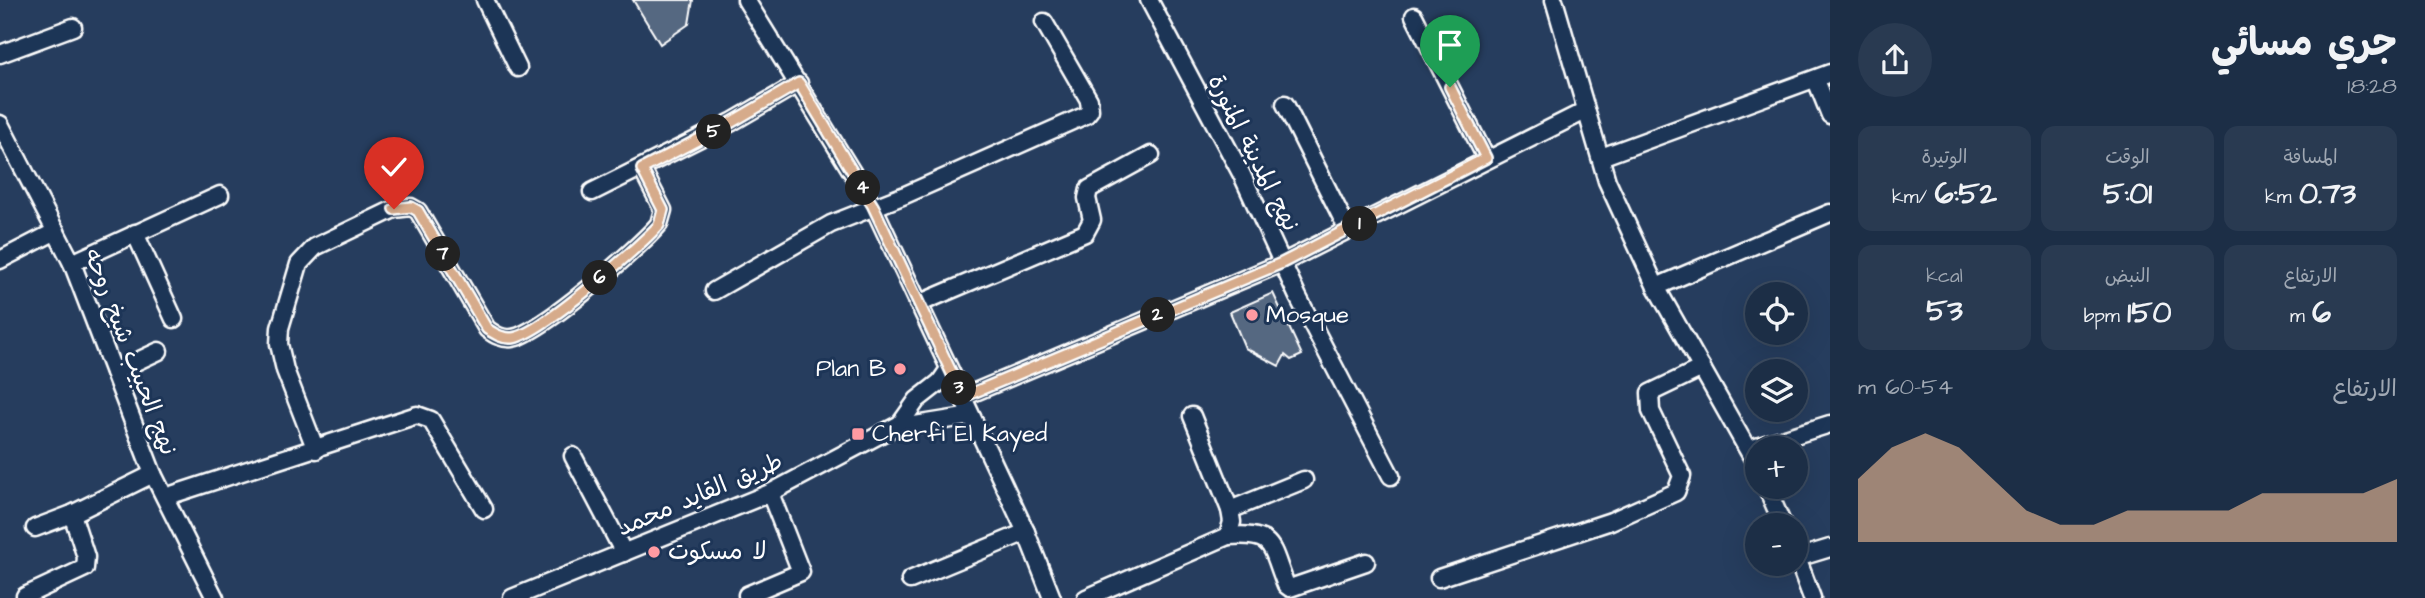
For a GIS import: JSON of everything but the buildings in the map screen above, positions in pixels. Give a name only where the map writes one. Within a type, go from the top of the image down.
[{"type":"street","points":[[485,0],[518,68]]},
{"type":"street","points":[[746,0],[873,206],[1026,532],[1052,598]]},
{"type":"street","name":"نهج المدينة المنورة","points":[[1149,0],[1237,165],[1282,263],[1391,475]]},
{"type":"street","points":[[1554,0],[1607,181],[1656,287],[1745,441]]},
{"type":"street","points":[[1414,16],[1486,158]]},
{"type":"street","points":[[714,291],[831,224],[1086,115],[1090,110],[1089,100],[1044,22]]},
{"type":"street","points":[[0,54],[73,27]]},
{"type":"street","points":[[1601,157],[1823,76],[1830,115]]},
{"type":"street","points":[[592,192],[732,122],[799,83]]},
{"type":"street","points":[[1285,104],[1348,230]]},
{"type":"street","points":[[963,397],[1282,263],[1486,158],[1585,111]]},
{"type":"street","name":"نهج الحبيب شيخ روحه","points":[[0,124],[6,153],[56,230],[72,263],[153,474],[215,598]]},
{"type":"street","points":[[918,304],[1085,233],[1092,220],[1087,198],[1089,189],[1151,155]]},
{"type":"street","points":[[316,450],[285,370],[279,344],[280,328],[299,264],[316,247],[394,209],[411,207],[418,211],[487,329],[497,336],[511,338],[522,335],[575,300],[659,225],[663,210],[642,169]]},
{"type":"street","points":[[72,263],[220,195]]},
{"type":"street","points":[[1656,287],[1830,213]]},
{"type":"street","points":[[0,260],[56,230]]},
{"type":"street","points":[[135,233],[174,319]]},
{"type":"street","points":[[114,372],[159,351]]},
{"type":"street","points":[[1439,578],[1611,521],[1676,492],[1682,476],[1651,411],[1650,393],[1702,368]]},
{"type":"street","name":"طريق القايد محمد","points":[[512,598],[770,493],[900,424],[917,400],[940,382],[949,369]]},
{"type":"street","points":[[165,497],[316,450],[409,416],[431,420],[484,509]]},
{"type":"street","name":"طريق القايد محمد","points":[[900,424],[915,425],[971,416]]},
{"type":"street","points":[[1192,416],[1230,510],[1232,522],[1228,536]]},
{"type":"street","points":[[1792,436],[1830,424]]},
{"type":"street","points":[[573,456],[624,553]]},
{"type":"street","points":[[35,528],[72,514],[153,474]]},
{"type":"street","points":[[1230,510],[1304,480]]},
{"type":"street","points":[[747,596],[802,572],[770,493]]},
{"type":"street","points":[[25,596],[85,568],[86,557],[72,514]]},
{"type":"street","points":[[910,580],[1026,532]]},
{"type":"street","points":[[1086,598],[1228,536],[1258,534],[1268,541],[1286,585],[1290,588],[1366,562]]},
{"type":"street","points":[[1808,553],[1830,548]]},
{"type":"street","points":[[1804,576],[1812,598]]},
{"type":"place","name":"Mosque","points":[[1252,315]]},
{"type":"place","name":"Plan B","points":[[900,369]]},
{"type":"place","name":"Cherfi El Kayed","points":[[858,434]]},
{"type":"place","name":"لا مسكوت","points":[[654,552]]},
{"type":"route","points":[[394,209],[411,207],[418,211],[487,329],[497,336],[511,338],[522,335],[575,300],[659,225],[663,210],[642,169],[799,83],[873,206],[963,397],[1282,263],[1486,158],[1450,87]]}]
